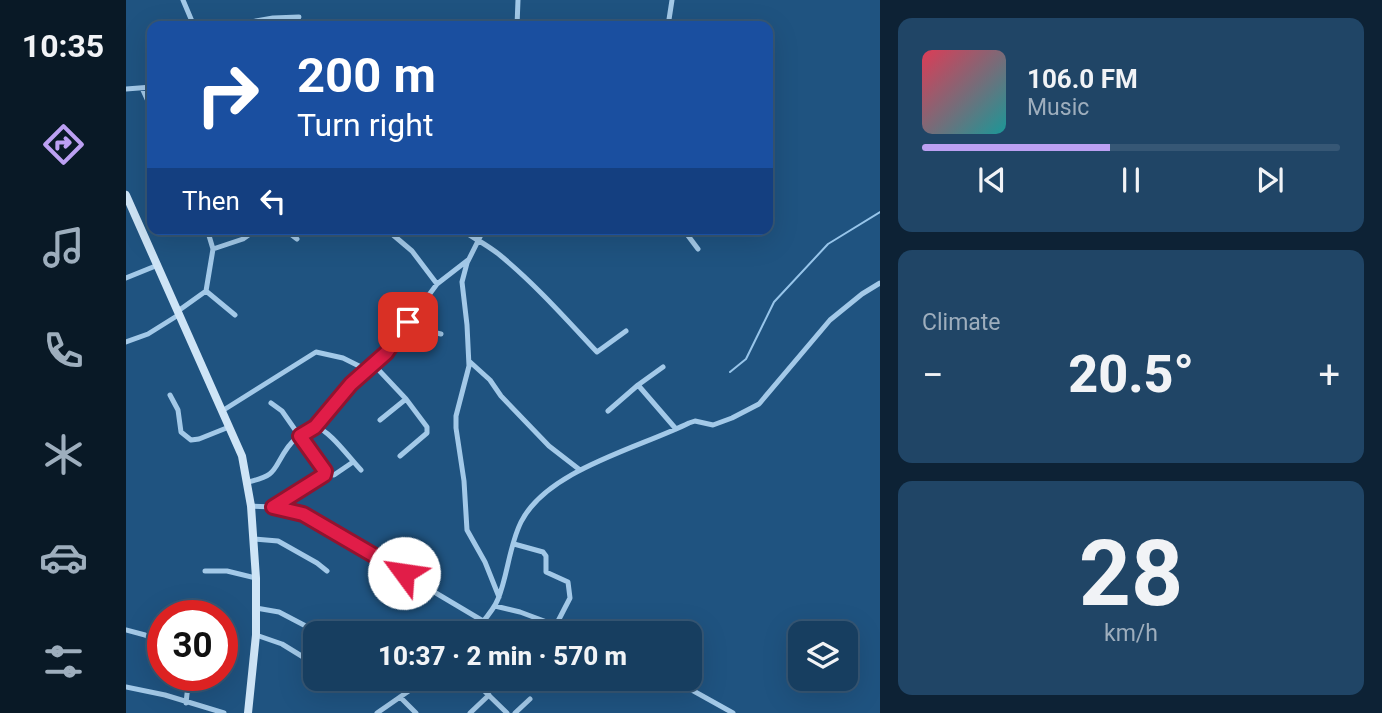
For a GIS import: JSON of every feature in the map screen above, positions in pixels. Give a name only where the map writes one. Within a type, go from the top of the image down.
[{"type":"main road","points":[[126,195],[242,456],[251,506],[256,578],[256,635],[248,713]]},
{"type":"street","points":[[183,0],[192,21]]},
{"type":"street","points":[[517,21],[518,0]]},
{"type":"street","points":[[669,21],[672,0]]},
{"type":"street","points":[[274,21],[299,17]]},
{"type":"street","points":[[142,88],[147,99]]},
{"type":"street","points":[[126,89],[147,88]]},
{"type":"street","points":[[126,342],[148,334],[206,291],[213,249],[209,235]]},
{"type":"street","points":[[213,249],[249,235]]},
{"type":"street","points":[[292,235],[297,239]]},
{"type":"street","points":[[393,235],[412,251],[437,285]]},
{"type":"street","points":[[470,235],[499,254],[548,299],[597,352],[626,331]]},
{"type":"street","points":[[481,235],[470,258],[463,282],[468,361],[456,421],[467,530],[485,562],[499,597]]},
{"type":"street","points":[[688,235],[698,249]]},
{"type":"street","points":[[248,482],[264,478],[275,470],[289,445],[315,427],[351,384],[386,353],[437,285],[470,258]]},
{"type":"street","points":[[126,278],[158,265]]},
{"type":"street","points":[[251,506],[273,507],[303,514],[482,621],[499,597],[519,525],[527,512],[553,486],[580,470],[695,421],[713,425],[759,404],[830,320],[862,294],[880,284]]},
{"type":"street","points":[[206,291],[235,315]]},
{"type":"street","points":[[408,322],[422,330],[441,334]]},
{"type":"street","points":[[222,411],[316,352],[343,358],[367,370]]},
{"type":"street","points":[[468,361],[490,380],[549,446],[580,470]]},
{"type":"street","points":[[374,365],[405,399],[428,430],[400,456]]},
{"type":"street","points":[[608,411],[663,367]]},
{"type":"street","points":[[638,385],[676,429]]},
{"type":"street","points":[[170,395],[178,410],[181,432],[191,440],[229,427]]},
{"type":"street","points":[[380,420],[405,399]]},
{"type":"street","points":[[271,403],[282,411],[326,474]]},
{"type":"street","points":[[315,427],[330,436],[361,470]]},
{"type":"street","points":[[273,507],[326,474],[334,475],[353,462]]},
{"type":"street","points":[[254,539],[278,541],[327,571]]},
{"type":"street","points":[[514,544],[543,552],[546,556],[546,572],[568,582],[570,598],[558,621]]},
{"type":"street","points":[[205,570],[227,570],[256,578]]},
{"type":"street","points":[[495,606],[543,621]]},
{"type":"street","points":[[256,608],[279,612],[303,625]]},
{"type":"street","points":[[126,630],[147,636]]},
{"type":"street","points":[[256,635],[303,657]]},
{"type":"street","points":[[126,687],[220,712]]},
{"type":"street","points":[[186,703],[187,691]]},
{"type":"street","points":[[400,691],[416,713]]},
{"type":"street","points":[[377,713],[409,691]]},
{"type":"street","points":[[485,691],[507,713]]},
{"type":"street","points":[[694,691],[733,713]]},
{"type":"street","points":[[470,713],[489,695]]},
{"type":"street","points":[[515,713],[530,699]]},
{"type":"waterway","points":[[730,372],[746,359],[774,302],[828,244],[880,212]]},
{"type":"route","points":[[404,573],[323,524],[303,514],[273,507],[326,474],[300,436],[315,427],[351,384],[386,353],[408,322]]}]
